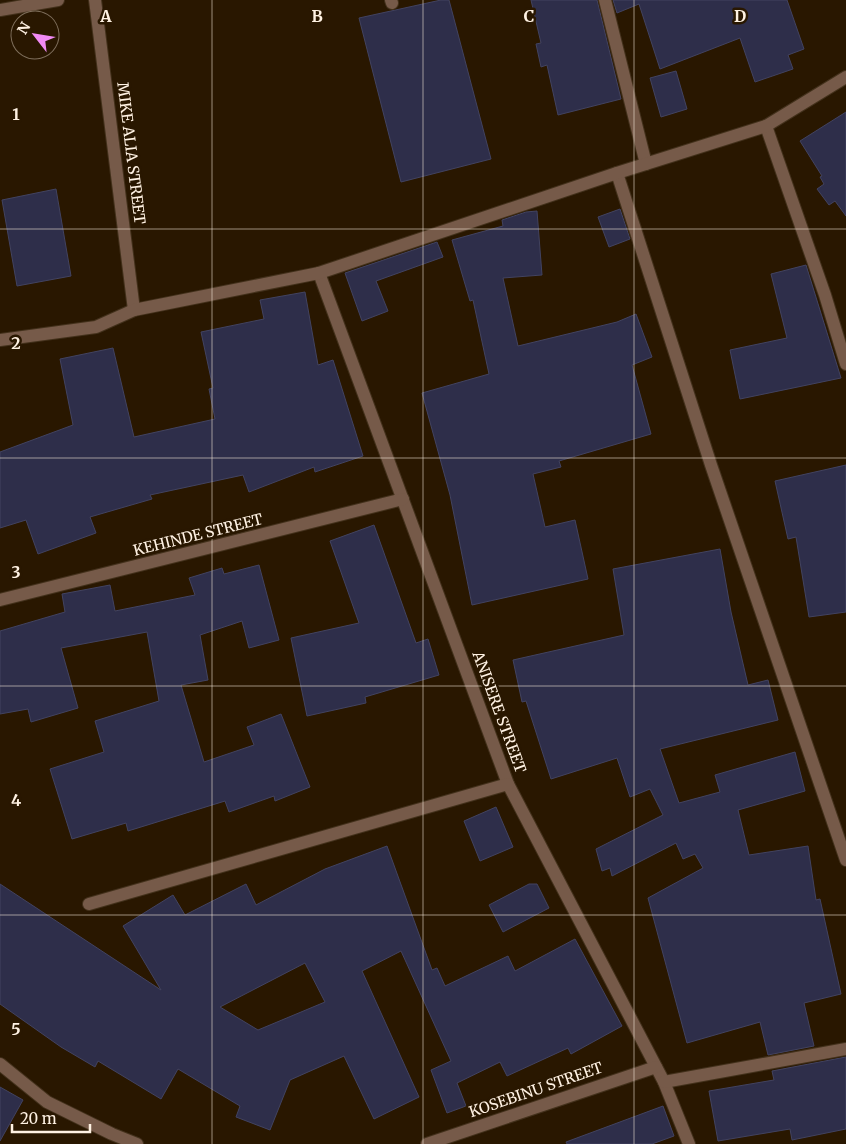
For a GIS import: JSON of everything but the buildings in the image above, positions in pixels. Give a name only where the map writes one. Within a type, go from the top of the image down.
[{"type":"street","points":[[0,10],[58,0]]},
{"type":"street","name":"MIKE ALIA STREET","points":[[95,0],[134,310]]},
{"type":"street","points":[[605,0],[646,164]]},
{"type":"street","points":[[0,340],[96,327],[134,310],[319,273],[617,173],[766,126],[846,77]]},
{"type":"street","points":[[766,126],[825,296],[846,364]]},
{"type":"street","points":[[617,173],[714,474],[846,860]]},
{"type":"street","name":"ANISERE STREET","points":[[319,273],[508,784],[664,1082],[689,1144]]},
{"type":"street","name":"KEHINDE STREET","points":[[0,600],[403,499]]},
{"type":"street","points":[[89,904],[508,784]]},
{"type":"street","points":[[664,1082],[846,1049]]},
{"type":"street","points":[[0,1064],[47,1102],[137,1144]]},
{"type":"street","name":"KOSEBINU STREET","points":[[427,1144],[656,1067]]}]
